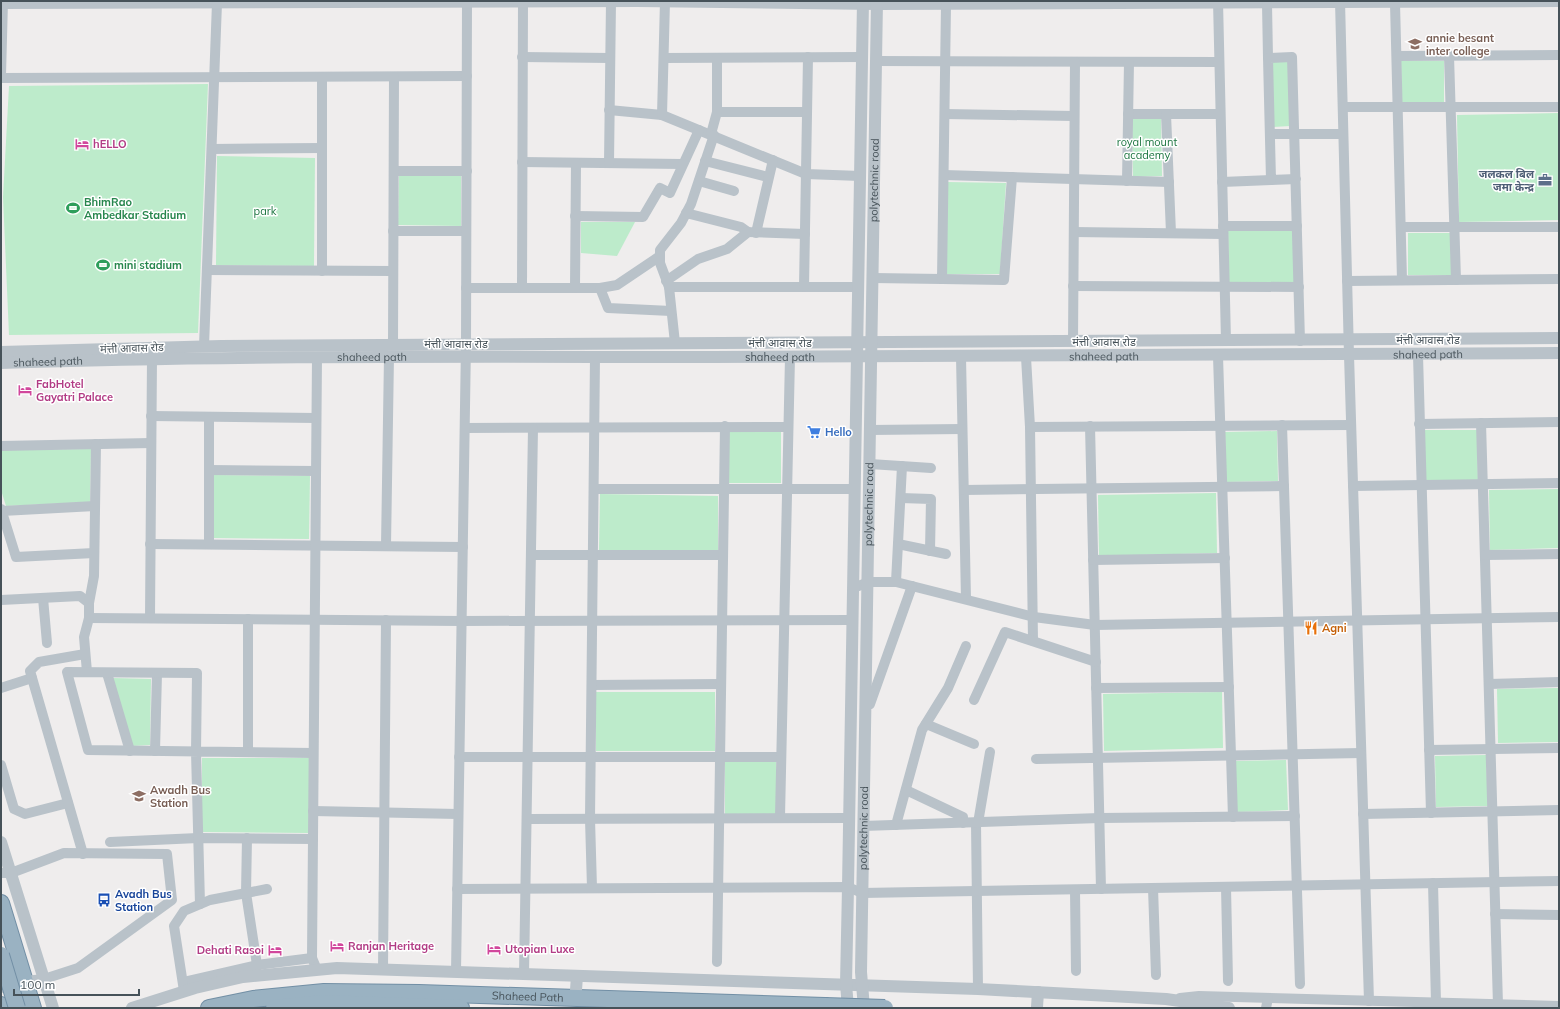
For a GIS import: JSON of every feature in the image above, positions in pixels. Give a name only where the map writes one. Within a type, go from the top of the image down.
[{"type":"highway","points":[[1,903],[33,1008]]},
{"type":"highway","points":[[1,955],[17,1008]]},
{"type":"highway","name":"Shaheed Path","points":[[209,1008],[253,999],[324,992],[419,993],[895,1008]]},
{"type":"highway","points":[[274,1008],[321,1006],[461,1008]]},
{"type":"street","points":[[609,163],[611,1]]},
{"type":"street","points":[[467,76],[1,77],[3,3],[611,1],[946,5],[1218,2],[1267,4],[1340,2],[1559,2]]},
{"type":"street","points":[[456,972],[466,350],[467,2]]},
{"type":"street","points":[[522,2],[522,288]]},
{"type":"street","points":[[662,115],[665,2]]},
{"type":"street","points":[[1218,2],[1226,341]]},
{"type":"street","points":[[1340,2],[1348,341],[1369,1001]]},
{"type":"street","points":[[204,346],[217,3]]},
{"type":"street","points":[[848,1008],[846,984],[863,3]]},
{"type":"street","name":"polytechnic road","points":[[864,1008],[862,984],[862,893],[866,603],[869,582],[877,3]]},
{"type":"street","points":[[1396,3],[1402,280]]},
{"type":"street","points":[[1267,4],[1271,180]]},
{"type":"street","points":[[942,279],[946,5]]},
{"type":"street","points":[[1397,56],[1559,55]]},
{"type":"street","points":[[1449,56],[1456,280]]},
{"type":"street","points":[[522,57],[610,58]]},
{"type":"street","points":[[804,287],[808,57]]},
{"type":"street","points":[[664,58],[862,57]]},
{"type":"street","points":[[1268,58],[1292,57],[1300,341]]},
{"type":"street","points":[[675,343],[667,284],[660,262],[660,250],[681,223],[699,181],[705,161],[717,112],[717,58]]},
{"type":"street","points":[[876,61],[1219,62]]},
{"type":"street","points":[[1073,342],[1075,62]]},
{"type":"street","points":[[1127,181],[1129,62]]},
{"type":"street","points":[[386,546],[393,271],[394,76]]},
{"type":"street","points":[[322,77],[322,271]]},
{"type":"street","points":[[1343,107],[1559,107]]},
{"type":"street","points":[[609,110],[662,115],[712,134],[806,174],[860,176]]},
{"type":"street","points":[[717,112],[807,112]]},
{"type":"street","points":[[945,114],[1074,116]]},
{"type":"street","points":[[1128,114],[1220,114]]},
{"type":"street","points":[[1166,114],[1172,233]]},
{"type":"street","points":[[575,216],[643,217],[660,188],[670,193],[682,164],[699,130]]},
{"type":"street","points":[[1270,134],[1343,134]]},
{"type":"street","points":[[212,149],[322,148]]},
{"type":"street","points":[[667,284],[698,259],[727,249],[752,233],[773,160]]},
{"type":"street","points":[[705,161],[768,177]]},
{"type":"street","points":[[522,162],[682,164]]},
{"type":"street","points":[[575,288],[576,163]]},
{"type":"street","points":[[394,171],[467,171]]},
{"type":"street","points":[[944,175],[1169,182]]},
{"type":"street","points":[[873,278],[1004,280],[1012,177]]},
{"type":"street","points":[[1222,182],[1296,179]]},
{"type":"street","points":[[699,181],[734,191]]},
{"type":"street","points":[[686,213],[741,227],[752,233],[805,234]]},
{"type":"street","points":[[1074,232],[1172,233],[1297,226]]},
{"type":"street","points":[[1401,227],[1559,227]]},
{"type":"street","points":[[393,231],[466,231]]},
{"type":"street","points":[[466,288],[600,288],[617,285],[660,256]]},
{"type":"street","points":[[208,270],[393,271]]},
{"type":"street","points":[[1347,281],[1559,279]]},
{"type":"street","points":[[667,284],[858,287]]},
{"type":"street","points":[[1073,286],[1299,287]]},
{"type":"street","points":[[600,288],[608,308],[671,310]]},
{"type":"street","name":"मंत्ती आवास रोड","points":[[466,350],[675,343],[1348,341],[1559,338]]},
{"type":"street","name":"मंत्ती आवास रोड","points":[[1,351],[60,356],[204,346],[391,351]]},
{"type":"street","name":"shaheed path","points":[[1,363],[60,356],[152,358],[317,357],[391,351],[466,350],[595,357],[1349,356],[1559,354]]},
{"type":"street","points":[[1418,355],[1431,813]]},
{"type":"street","points":[[1218,356],[1233,817]]},
{"type":"street","points":[[317,357],[312,958],[317,970]]},
{"type":"street","points":[[592,888],[590,819],[595,357]]},
{"type":"street","points":[[780,817],[783,620],[790,357]]},
{"type":"street","points":[[961,357],[966,600]]},
{"type":"street","points":[[1026,357],[1030,427],[1034,616],[1033,641]]},
{"type":"street","points":[[150,618],[152,358]]},
{"type":"street","points":[[151,416],[316,418]]},
{"type":"street","points":[[209,417],[209,544]]},
{"type":"street","points":[[1419,424],[1559,422]]},
{"type":"street","points":[[1481,423],[1488,619],[1498,1005]]},
{"type":"street","points":[[1282,425],[1300,984]]},
{"type":"street","points":[[1030,427],[1351,425]]},
{"type":"street","points":[[717,962],[726,426]]},
{"type":"street","points":[[1090,426],[1101,889]]},
{"type":"street","points":[[464,428],[788,427]]},
{"type":"street","points":[[524,974],[528,819],[532,428]]},
{"type":"street","points":[[870,430],[962,429]]},
{"type":"street","points":[[1,446],[151,443]]},
{"type":"street","points":[[87,672],[84,637],[89,618],[89,603],[94,576],[96,444]]},
{"type":"street","points":[[870,464],[930,468]]},
{"type":"street","points":[[896,582],[902,466]]},
{"type":"street","points":[[209,470],[316,471]]},
{"type":"street","points":[[1353,486],[1559,483]]},
{"type":"street","points":[[964,490],[1031,491],[1284,486]]},
{"type":"street","points":[[594,489],[854,489]]},
{"type":"street","points":[[901,498],[931,499],[930,551]]},
{"type":"street","points":[[94,553],[16,557],[1,510],[95,506]]},
{"type":"street","points":[[150,544],[463,546]]},
{"type":"street","points":[[898,544],[946,554]]},
{"type":"street","points":[[1486,555],[1559,554]]},
{"type":"street","points":[[531,555],[723,555]]},
{"type":"street","points":[[1093,560],[1225,558]]},
{"type":"street","points":[[853,588],[869,582],[896,582],[1034,616],[1095,625],[1559,617]]},
{"type":"street","points":[[865,704],[870,704],[912,586]]},
{"type":"street","points":[[1,600],[80,596],[89,603]]},
{"type":"street","points":[[43,598],[47,643]]},
{"type":"street","points":[[89,618],[461,621],[852,620]]},
{"type":"street","points":[[248,619],[248,752]]},
{"type":"street","points":[[383,970],[386,620]]},
{"type":"street","points":[[974,700],[1005,632],[1096,662]]},
{"type":"street","points":[[896,825],[922,730],[948,688],[966,646]]},
{"type":"street","points":[[83,854],[30,672],[39,662],[85,654]]},
{"type":"street","points":[[200,904],[196,752],[197,673],[67,672],[88,750],[196,752],[313,753]]},
{"type":"street","points":[[107,673],[130,751]]},
{"type":"street","points":[[155,751],[157,673]]},
{"type":"street","points":[[1,688],[32,678]]},
{"type":"street","points":[[1489,684],[1559,682]]},
{"type":"street","points":[[592,686],[721,684]]},
{"type":"street","points":[[1096,688],[1229,687]]},
{"type":"street","points":[[926,724],[974,744]]},
{"type":"street","points":[[1429,750],[1559,748]]},
{"type":"street","points":[[978,988],[977,823],[990,752]]},
{"type":"street","points":[[1036,759],[1361,753]]},
{"type":"street","points":[[459,757],[781,756]]},
{"type":"street","points":[[1,765],[14,809],[25,814],[68,802]]},
{"type":"street","points":[[906,790],[963,817],[963,823]]},
{"type":"street","points":[[1363,814],[1559,810]]},
{"type":"street","points":[[313,811],[458,814]]},
{"type":"street","points":[[863,826],[1100,818],[1295,816]]},
{"type":"street","points":[[528,819],[780,817],[849,818]]},
{"type":"street","points":[[110,842],[198,838],[313,839]]},
{"type":"street","points":[[247,838],[246,893],[256,971]]},
{"type":"street","points":[[1,842],[6,873],[53,1008]]},
{"type":"street","points":[[1,988],[25,981],[44,980],[78,968],[172,900],[167,854],[64,853],[6,873]]},
{"type":"street","points":[[457,889],[848,887],[862,893],[1559,881]]},
{"type":"street","points":[[1434,883],[1436,1003]]},
{"type":"street","points":[[1226,887],[1228,981]]},
{"type":"street","points":[[1153,888],[1156,975]]},
{"type":"street","points":[[184,987],[174,926],[184,911],[210,900],[267,889]]},
{"type":"street","points":[[1075,890],[1076,971]]},
{"type":"street","points":[[1495,914],[1559,915]]},
{"type":"street","points":[[132,1008],[184,987],[256,971],[294,960],[312,958]]},
{"type":"street","points":[[280,974],[294,960]]},
{"type":"street","points":[[256,971],[280,974],[337,968],[978,988],[1166,999],[1229,1008]]},
{"type":"street","points":[[576,990],[577,976]]},
{"type":"street","points":[[1038,992],[1038,1007]]},
{"type":"street","points":[[1166,999],[1199,996],[1267,1003],[1369,1001],[1559,1006]]},
{"type":"green space","points":[[1401,61],[1444,61],[1444,103],[1402,103]]},
{"type":"green space","points":[[1272,62],[1290,62],[1290,126],[1273,127]]},
{"type":"green space","name":"mini stadium","points":[[208,84],[198,333],[9,335],[3,197],[9,86]]},
{"type":"green space","points":[[1559,113],[1559,220],[1459,222],[1457,115]]},
{"type":"green space","name":"royal mount academy","points":[[1132,119],[1161,119],[1162,176],[1133,177]]},
{"type":"green space","name":"park","points":[[217,156],[315,158],[314,266],[216,265]]},
{"type":"green space","points":[[399,176],[461,176],[461,226],[398,225]]},
{"type":"green space","points":[[947,182],[1006,183],[1000,274],[947,274]]},
{"type":"green space","points":[[581,222],[635,222],[617,256],[581,253]]},
{"type":"green space","points":[[1228,230],[1294,230],[1294,282],[1229,282]]},
{"type":"green space","points":[[1408,233],[1451,233],[1451,275],[1408,275]]},
{"type":"green space","points":[[1424,430],[1477,430],[1478,480],[1425,480]]},
{"type":"green space","points":[[1277,431],[1278,481],[1226,482],[1225,432]]},
{"type":"green space","points":[[729,432],[781,432],[781,483],[729,483]]},
{"type":"green space","points":[[91,449],[90,502],[6,506],[1,490],[1,450]]},
{"type":"green space","points":[[214,475],[310,476],[309,539],[214,538]]},
{"type":"green space","points":[[1559,489],[1559,548],[1490,550],[1489,490]]},
{"type":"green space","points":[[1216,493],[1217,553],[1099,556],[1098,495]]},
{"type":"green space","points":[[600,494],[718,496],[718,551],[599,550]]},
{"type":"green space","points":[[113,678],[151,679],[150,745],[132,746]]},
{"type":"green space","points":[[1559,688],[1559,742],[1498,743],[1497,689]]},
{"type":"green space","points":[[596,692],[715,692],[715,751],[596,751]]},
{"type":"green space","points":[[1222,692],[1223,748],[1104,751],[1103,694]]},
{"type":"green space","points":[[1486,755],[1488,806],[1436,807],[1435,756]]},
{"type":"green space","points":[[202,758],[309,758],[309,833],[202,832]]},
{"type":"green space","points":[[1286,760],[1288,810],[1237,812],[1235,761]]},
{"type":"green space","points":[[725,762],[776,762],[776,814],[725,814]]},
{"type":"place","name":"annie besant inter college","points":[[1415,44]]},
{"type":"place","name":"hELLO","points":[[82,144]]},
{"type":"place","name":"जलकल बिल जमा केन्द्र","points":[[1545,180]]},
{"type":"place","name":"BhimRao Ambedkar Stadium","points":[[73,208]]},
{"type":"place","name":"mini stadium","points":[[103,265]]},
{"type":"place","name":"FabHotel Gayatri Palace","points":[[25,390]]},
{"type":"place","name":"Hello","points":[[814,432]]},
{"type":"place","name":"Agni","points":[[1311,628]]},
{"type":"place","name":"Awadh Bus Station","points":[[139,796]]},
{"type":"place","name":"Avadh Bus Station","points":[[104,900]]},
{"type":"place","name":"Ranjan Heritage","points":[[337,946]]},
{"type":"place","name":"Utopian Luxe","points":[[494,949]]},
{"type":"place","name":"Dehati Rasoi","points":[[275,950]]}]
